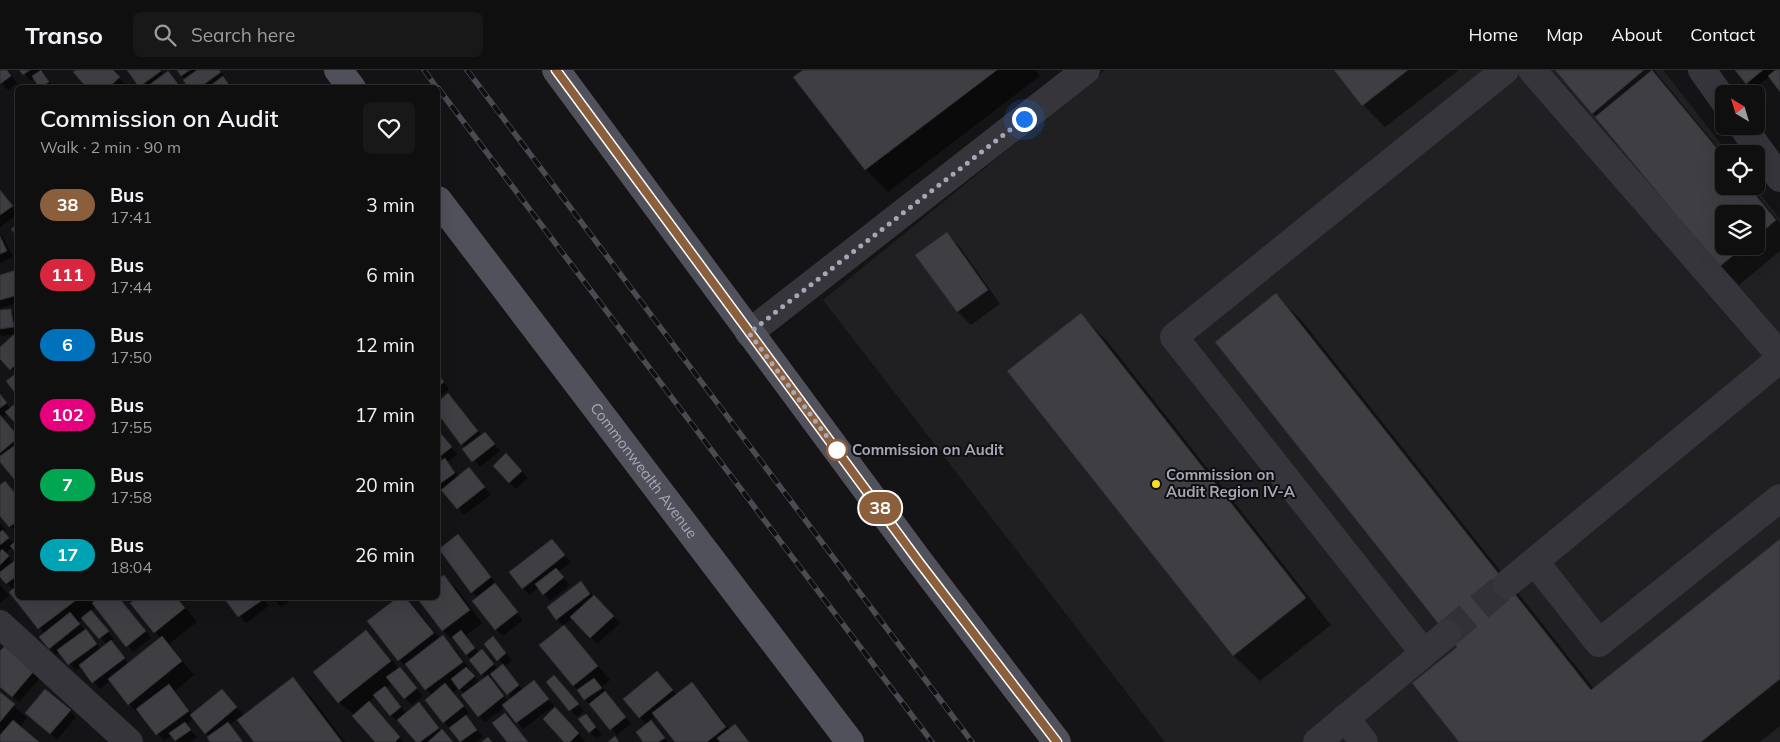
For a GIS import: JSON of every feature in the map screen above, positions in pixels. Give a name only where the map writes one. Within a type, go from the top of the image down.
[{"type":"main road","points":[[338,70],[350,85]]},
{"type":"main road","points":[[556,70],[919,562],[1057,742]]},
{"type":"main road","name":"Commonwealth Avenue","points":[[440,203],[850,742]]},
{"type":"street","points":[[749,333],[1086,70]]},
{"type":"street","points":[[1424,654],[1174,337],[1505,70]]},
{"type":"street","points":[[1507,584],[1780,357],[1532,70]]},
{"type":"street","points":[[1702,70],[1715,88]]},
{"type":"street","points":[[1750,135],[1775,163]]},
{"type":"street","points":[[1534,562],[1599,643],[1780,498]]},
{"type":"street","points":[[0,624],[129,742]]},
{"type":"street","points":[[1317,742],[1447,634]]},
{"type":"street","points":[[1345,718],[1364,742]]},
{"type":"shaded area","name":"Commission on Audit","points":[[1105,70],[1663,70],[1722,145],[1715,145],[1715,195],[1761,195],[1780,219],[1780,742],[1165,742],[823,300]]},
{"type":"building","points":[[0,70],[7,70],[11,76],[0,84]]},
{"type":"building","points":[[19,70],[30,70],[23,75]]},
{"type":"building","points":[[41,70],[49,82],[44,85],[37,85],[32,76]]},
{"type":"building","points":[[76,70],[113,70],[120,77],[111,85],[84,85],[73,72]]},
{"type":"building","points":[[127,70],[161,71],[142,85],[138,85]]},
{"type":"building","points":[[177,70],[190,70],[181,76]]},
{"type":"building","points":[[197,70],[219,70],[221,72],[203,85],[187,85],[183,80]]},
{"type":"building","points":[[803,70],[997,70],[865,170],[793,77]]},
{"type":"building","points":[[1334,70],[1408,70],[1362,106]]},
{"type":"building","points":[[1555,70],[1644,70],[1592,114]]},
{"type":"building","points":[[1652,70],[1715,146],[1715,195],[1755,195],[1764,205],[1715,205],[1715,255],[1734,255],[1719,267],[1595,117]]},
{"type":"building","points":[[1735,70],[1763,70],[1746,84]]},
{"type":"building","points":[[1775,70],[1780,70],[1780,92],[1768,76]]},
{"type":"building","points":[[168,71],[179,85],[149,85]]},
{"type":"building","points":[[223,76],[229,85],[211,85]]},
{"type":"building","points":[[0,190],[13,206],[0,215]]},
{"type":"building","points":[[1765,207],[1776,220],[1765,229]]},
{"type":"building","points":[[15,226],[15,234],[11,229]]},
{"type":"building","points":[[947,232],[988,290],[957,312],[915,255]]},
{"type":"building","points":[[0,236],[7,251],[0,254]]},
{"type":"building","points":[[15,270],[15,296],[0,300],[0,275]]},
{"type":"building","points":[[1276,293],[1591,690],[1780,539],[1780,679],[1701,742],[1459,742],[1412,683],[1457,647],[1215,342]]},
{"type":"building","points":[[11,309],[14,327],[0,329],[0,310]]},
{"type":"building","name":"Commission on Audit Region IV-A","points":[[1081,313],[1306,598],[1233,656],[1007,371]]},
{"type":"building","points":[[15,334],[15,366],[10,370],[0,359],[0,347]]},
{"type":"building","points":[[15,374],[15,393],[6,381]]},
{"type":"building","points":[[440,377],[444,382],[440,385]]},
{"type":"building","points":[[448,393],[478,431],[461,445],[440,417],[440,400]]},
{"type":"building","points":[[0,394],[7,403],[0,408]]},
{"type":"building","points":[[15,404],[15,423],[5,412]]},
{"type":"building","points":[[0,415],[15,432],[15,440],[0,453]]},
{"type":"building","points":[[440,432],[452,447],[440,456]]},
{"type":"building","points":[[485,432],[495,444],[472,462],[462,449]]},
{"type":"building","points":[[15,445],[15,480],[0,462],[0,456]]},
{"type":"building","points":[[506,453],[522,471],[509,483],[493,466]]},
{"type":"building","points":[[445,458],[455,473],[440,484],[440,462]]},
{"type":"building","points":[[469,467],[485,487],[457,509],[441,490]]},
{"type":"building","points":[[5,481],[15,493],[15,523],[9,527],[0,516],[0,485]]},
{"type":"building","points":[[3,530],[9,538],[0,545],[0,532]]},
{"type":"building","points":[[458,534],[491,577],[471,593],[440,548]]},
{"type":"building","points":[[552,539],[565,555],[522,589],[509,572]]},
{"type":"building","points":[[15,542],[15,552],[10,546]]},
{"type":"building","points":[[2,549],[9,556],[0,565],[0,552]]},
{"type":"building","points":[[15,560],[15,577],[6,584],[0,577],[0,572]]},
{"type":"building","points":[[556,568],[564,577],[543,595],[535,584]]},
{"type":"building","points":[[444,575],[470,610],[442,631],[419,600],[440,600],[440,578]]},
{"type":"building","points":[[581,581],[590,594],[556,620],[547,607]]},
{"type":"building","points":[[495,583],[518,612],[495,630],[472,601]]},
{"type":"building","points":[[15,587],[15,600],[9,592]]},
{"type":"building","points":[[594,595],[614,616],[590,638],[570,617]]},
{"type":"building","points":[[15,600],[76,600],[38,629]]},
{"type":"building","points":[[96,600],[121,600],[146,631],[126,647],[92,603]]},
{"type":"building","points":[[134,600],[179,600],[185,608],[154,633],[130,603]]},
{"type":"building","points":[[225,600],[263,600],[238,617]]},
{"type":"building","points":[[394,600],[408,600],[434,633],[398,661],[367,621]]},
{"type":"building","points":[[91,610],[109,631],[99,639],[81,618]]},
{"type":"building","points":[[70,612],[80,624],[49,649],[39,637]]},
{"type":"building","points":[[564,625],[598,666],[573,686],[539,645]]},
{"type":"building","points":[[86,629],[97,644],[68,665],[57,650]]},
{"type":"building","points":[[366,630],[391,661],[338,703],[313,672]]},
{"type":"building","points":[[461,630],[475,648],[466,655],[452,637]]},
{"type":"building","points":[[443,635],[463,662],[425,690],[405,664]]},
{"type":"building","points":[[162,636],[182,661],[128,705],[108,679]]},
{"type":"building","points":[[493,636],[506,653],[497,661],[484,644]]},
{"type":"building","points":[[111,640],[125,658],[92,683],[79,665]]},
{"type":"building","points":[[5,646],[34,671],[12,697],[0,687],[0,651]]},
{"type":"building","points":[[482,649],[494,664],[481,675],[469,660]]},
{"type":"building","points":[[503,664],[519,685],[507,695],[490,674]]},
{"type":"building","points":[[400,667],[417,688],[404,699],[386,677]]},
{"type":"building","points":[[466,667],[475,676],[459,690],[451,679]]},
{"type":"building","points":[[657,671],[673,690],[639,718],[623,699]]},
{"type":"building","points":[[488,675],[504,696],[478,717],[461,695]]},
{"type":"building","points":[[554,675],[579,704],[569,711],[546,682]]},
{"type":"building","points":[[293,677],[342,742],[254,742],[237,720]]},
{"type":"building","points":[[594,678],[602,688],[584,700],[577,690]]},
{"type":"building","points":[[534,680],[549,699],[516,723],[502,705]]},
{"type":"building","points":[[692,682],[726,727],[707,742],[675,742],[652,713]]},
{"type":"building","points":[[445,683],[464,706],[443,723],[425,700]]},
{"type":"building","points":[[169,684],[189,711],[156,735],[136,709]]},
{"type":"building","points":[[385,686],[401,707],[390,716],[373,695]]},
{"type":"building","points":[[45,689],[71,710],[50,734],[25,713]]},
{"type":"building","points":[[222,689],[237,707],[205,734],[190,715]]},
{"type":"building","points":[[605,691],[626,717],[610,730],[589,704]]},
{"type":"building","points":[[0,692],[15,704],[0,722]]},
{"type":"building","points":[[369,701],[400,737],[395,742],[375,742],[352,716]]},
{"type":"building","points":[[419,702],[439,728],[420,742],[416,742],[397,720]]},
{"type":"building","points":[[555,707],[579,733],[570,742],[564,742],[543,719]]},
{"type":"building","points":[[505,713],[528,742],[507,742],[492,723]]},
{"type":"building","points":[[586,714],[596,727],[589,733],[578,719]]},
{"type":"building","points":[[466,715],[477,730],[460,742],[449,728]]},
{"type":"building","points":[[13,720],[39,742],[0,742],[0,735]]},
{"type":"building","points":[[651,720],[665,738],[658,742],[643,742],[636,732]]},
{"type":"building","points":[[185,722],[191,730],[175,741],[169,733]]},
{"type":"building","points":[[228,722],[243,742],[210,742],[207,737]]},
{"type":"building","points":[[735,724],[749,742],[720,742],[717,738]]},
{"type":"building","points":[[442,729],[453,742],[428,742]]},
{"type":"building","points":[[615,736],[619,742],[608,742]]},
{"type":"building","points":[[488,737],[492,742],[482,742]]},
{"type":"tunnel","points":[[1447,634],[1507,584]]},
{"type":"railway","points":[[424,70],[435,85]]},
{"type":"railway","points":[[467,70],[972,742]]},
{"type":"railway","points":[[440,91],[932,742]]},
{"type":"bus line","name":"38","points":[[556,70],[919,562],[1057,742]]},
{"type":"place","name":"Commission on Audit","points":[[837,450]]},
{"type":"place","name":"Commission on Audit Region IV-A","points":[[1156,484]]},
{"type":"route","points":[[837,450],[749,333],[1024,119]]}]
